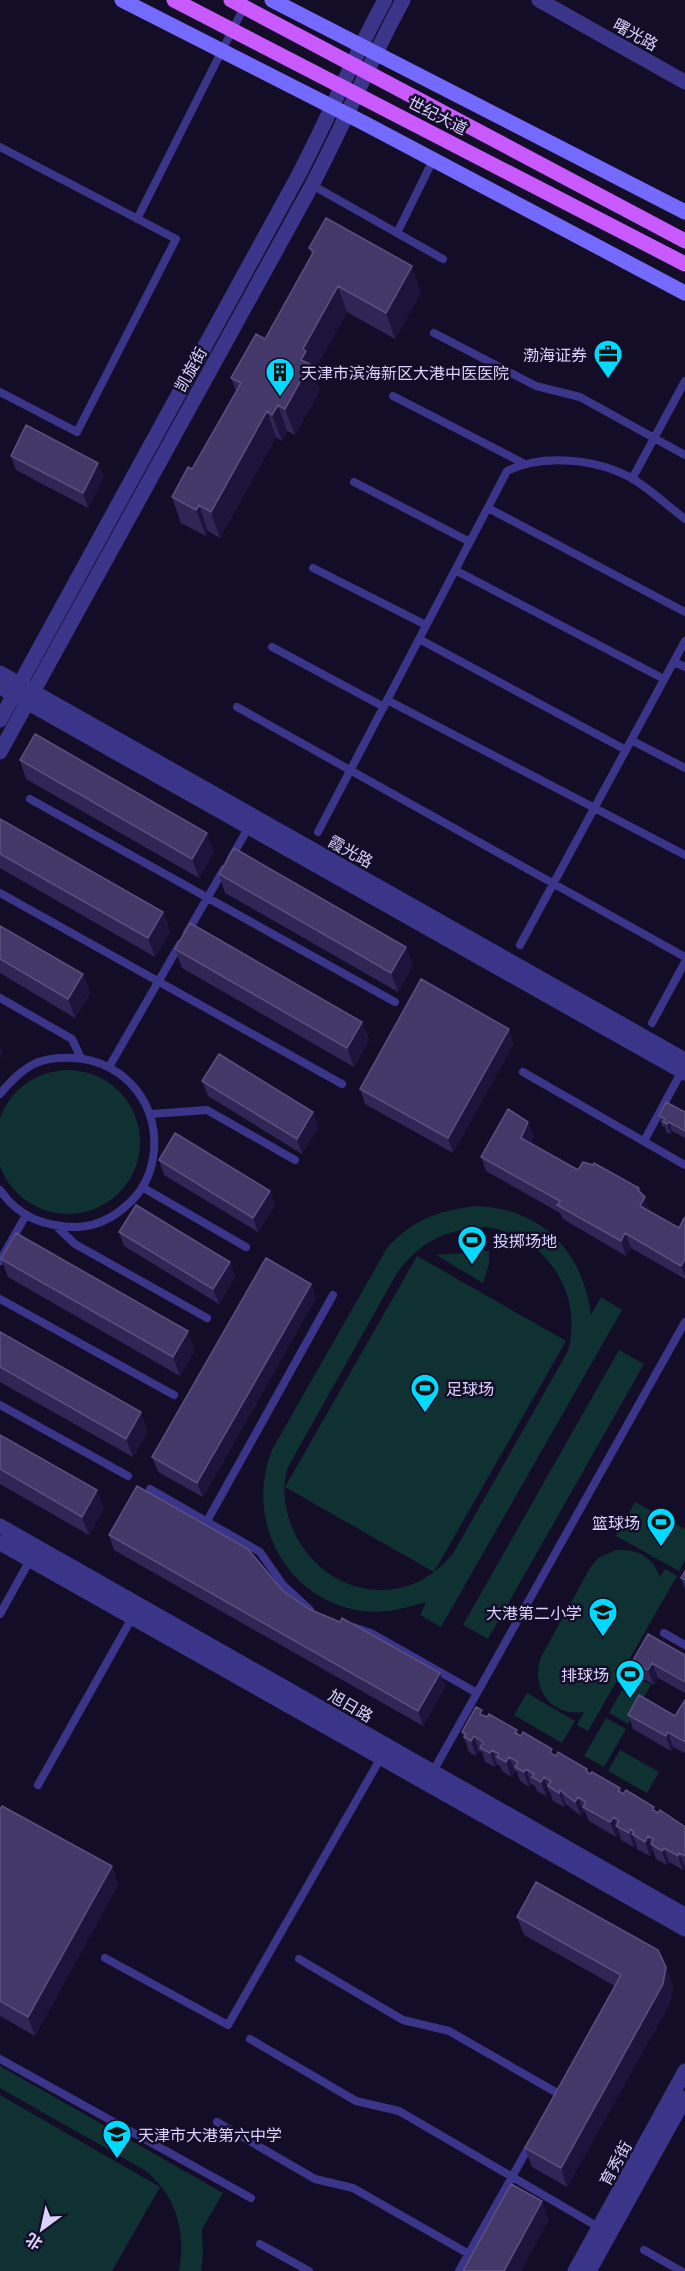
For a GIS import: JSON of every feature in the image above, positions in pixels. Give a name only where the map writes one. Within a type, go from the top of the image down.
[{"type":"main road","points":[[122,0],[347,114],[685,293]]},
{"type":"main road","name":"世纪大道","points":[[174,0],[685,264]]},
{"type":"main road","points":[[272,0],[685,212]]},
{"type":"main road","name":"世纪大道","points":[[237,4],[685,241]]},
{"type":"street","name":"凯旋街","points":[[0,720],[11,688],[297,178],[360,46],[385,0]]},
{"type":"street","name":"凯旋街","points":[[0,752],[312,185],[366,71],[403,0]]},
{"type":"street","name":"曙光路","points":[[539,0],[685,82]]},
{"type":"street","name":"霞光路","points":[[0,673],[11,688],[251,821],[684,1067]]},
{"type":"street","name":"旭日路","points":[[0,1527],[34,1554],[429,1777],[685,1915]]},
{"type":"street","name":"旭日路","points":[[0,1543],[34,1554]]},
{"type":"street","name":"旭日路","points":[[429,1777],[685,1929]]},
{"type":"street","name":"育秀街","points":[[575,2271],[685,2071]]},
{"type":"street","name":"育秀街","points":[[589,2271],[685,2098]]},
{"type":"lane","points":[[137,219],[233,31],[237,4]]},
{"type":"lane","points":[[0,147],[176,239],[77,432],[0,392]]},
{"type":"lane","points":[[397,232],[433,160]]},
{"type":"lane","points":[[312,185],[443,259]]},
{"type":"lane","points":[[434,333],[536,386],[580,397],[685,455]]},
{"type":"lane","points":[[632,479],[685,381]]},
{"type":"lane","points":[[393,396],[523,463]]},
{"type":"lane","points":[[318,832],[507,471],[523,463],[557,459],[593,465],[632,479],[685,519]]},
{"type":"lane","points":[[354,482],[470,542]]},
{"type":"lane","points":[[488,508],[685,612]]},
{"type":"lane","points":[[313,568],[426,625]]},
{"type":"lane","points":[[455,570],[664,679]]},
{"type":"lane","points":[[419,639],[626,750]]},
{"type":"lane","points":[[520,945],[685,640]]},
{"type":"lane","points":[[272,647],[595,807],[685,855]]},
{"type":"lane","points":[[674,662],[685,667]]},
{"type":"lane","points":[[237,707],[685,957]]},
{"type":"lane","points":[[631,740],[685,768]]},
{"type":"lane","points":[[30,799],[395,1002]]},
{"type":"lane","points":[[109,1067],[251,821]]},
{"type":"lane","points":[[0,893],[342,1084]]},
{"type":"lane","points":[[652,1023],[685,962]]},
{"type":"lane","points":[[0,998],[72,1039],[81,1058]]},
{"type":"lane","points":[[0,1094],[13,1078],[35,1064],[62,1057],[89,1059],[109,1067],[137,1088],[151,1114],[156,1143],[151,1172],[136,1197],[114,1216],[86,1227],[57,1227],[26,1215],[4,1200],[0,1190]]},
{"type":"lane","points":[[644,1141],[684,1067]]},
{"type":"lane","points":[[523,1072],[685,1165]]},
{"type":"lane","points":[[151,1114],[207,1110],[295,1160]]},
{"type":"lane","points":[[142,1187],[246,1247]]},
{"type":"lane","points":[[0,1261],[26,1215]]},
{"type":"lane","points":[[57,1227],[75,1244],[207,1318]]},
{"type":"lane","points":[[207,1521],[333,1295]]},
{"type":"lane","points":[[0,1299],[174,1395]]},
{"type":"lane","points":[[429,1777],[685,1322]]},
{"type":"lane","points":[[0,1405],[128,1476]]},
{"type":"lane","points":[[150,1489],[260,1552],[295,1598],[317,1615]]},
{"type":"lane","points":[[0,1614],[34,1554]]},
{"type":"lane","points":[[38,1785],[136,1611]]},
{"type":"lane","points":[[345,1624],[371,1632],[477,1693]]},
{"type":"lane","points":[[664,1633],[685,1645]]},
{"type":"lane","points":[[105,1958],[228,2025],[384,1752]]},
{"type":"lane","points":[[299,1959],[403,2020],[449,2031],[559,2094]]},
{"type":"lane","points":[[250,2039],[356,2101],[399,2111],[600,2228]]},
{"type":"lane","points":[[0,2059],[251,2198]]},
{"type":"lane","points":[[553,2104],[563,2085]]},
{"type":"lane","points":[[217,2122],[315,2179],[353,2188],[469,2253]]},
{"type":"lane","points":[[459,2271],[535,2135]]},
{"type":"lane","points":[[260,2244],[309,2271]]},
{"type":"lane","points":[[644,2250],[681,2271]]},
{"type":"green space","points":[[68,1070],[96,1075],[119,1091],[135,1114],[140,1142],[135,1170],[119,1193],[96,1209],[68,1214],[40,1209],[17,1193],[1,1170],[-4,1142],[1,1114],[17,1091],[40,1075]]},
{"type":"green space","points":[[474,1206],[498,1208],[519,1214],[538,1224],[555,1237],[579,1271],[591,1315],[601,1297],[622,1310],[441,1627],[420,1615],[426,1602],[387,1611],[371,1612],[336,1604],[312,1591],[292,1573],[278,1552],[268,1528],[263,1502],[265,1475],[273,1448],[387,1248],[407,1230],[426,1218]],"holes":[[[485,1227],[506,1232],[526,1241],[542,1254],[555,1270],[565,1288],[570,1308],[571,1329],[568,1351],[454,1552],[434,1572],[411,1585],[387,1590],[363,1588],[340,1580],[320,1566],[303,1547],[290,1522],[284,1494],[288,1467],[397,1273],[406,1262],[424,1245],[446,1234]]]},
{"type":"green space","name":"投掷场地","points":[[489,1251],[489,1264],[483,1283],[436,1255]]},
{"type":"green space","name":"足球场","points":[[417,1256],[566,1341],[434,1572],[285,1487]]},
{"type":"green space","points":[[619,1350],[644,1364],[488,1639],[463,1625]]},
{"type":"green space","name":"篮球场","points":[[635,1502],[685,1529],[685,1560],[679,1571],[616,1536]]},
{"type":"green space","points":[[616,1550],[643,1555],[653,1564],[660,1577],[665,1569],[677,1576],[588,1731],[577,1725],[584,1712],[562,1710],[546,1698],[538,1679],[538,1668],[541,1657],[590,1568],[598,1558]]},
{"type":"green space","name":"排球场","points":[[631,1674],[651,1685],[628,1724],[609,1713]]},
{"type":"green space","points":[[527,1693],[575,1721],[562,1743],[514,1715]]},
{"type":"green space","name":"排球场","points":[[606,1718],[626,1729],[604,1767],[584,1756]]},
{"type":"green space","points":[[620,1750],[659,1772],[647,1793],[608,1771]]},
{"type":"green space","points":[[0,2066],[223,2193],[202,2229],[201,2271],[179,2271],[181,2243],[177,2216],[157,2181],[146,2171],[0,2088]]},
{"type":"green space","points":[[0,2095],[160,2187],[112,2271],[0,2271]]},
{"type":"building","points":[[326,218],[412,266],[386,313],[338,286],[303,349],[306,351],[301,360],[310,364],[285,409],[278,405],[272,415],[267,411],[211,512],[199,505],[196,510],[172,497],[188,467],[192,469],[241,383],[231,378],[256,334],[265,339],[314,251],[309,248]]},
{"type":"building","points":[[26,425],[98,463],[83,493],[11,456]]},
{"type":"building","points":[[35,734],[207,833],[192,859],[20,760]]},
{"type":"building","points":[[0,819],[163,912],[148,938],[0,854]]},
{"type":"building","points":[[234,848],[406,947],[391,973],[219,874]]},
{"type":"building","points":[[190,923],[362,1022],[347,1048],[175,949]]},
{"type":"building","points":[[0,926],[83,974],[68,999],[0,959]]},
{"type":"building","points":[[421,979],[509,1029],[448,1138],[360,1089]]},
{"type":"building","points":[[219,1054],[313,1112],[297,1139],[202,1081]]},
{"type":"building","points":[[666,1102],[685,1112],[685,1131],[669,1122],[667,1124],[663,1122],[665,1119],[659,1116]]},
{"type":"building","points":[[508,1109],[528,1122],[521,1138],[578,1170],[583,1162],[593,1165],[594,1163],[639,1188],[638,1190],[645,1197],[640,1206],[679,1228],[685,1218],[685,1259],[681,1266],[625,1233],[621,1241],[557,1205],[560,1201],[481,1157]]},
{"type":"building","points":[[175,1133],[270,1191],[253,1218],[159,1160]]},
{"type":"building","points":[[136,1205],[230,1262],[213,1289],[119,1232]]},
{"type":"building","points":[[16,1233],[188,1331],[173,1357],[1,1259]]},
{"type":"building","points":[[266,1258],[311,1284],[197,1483],[152,1457]]},
{"type":"building","points":[[0,1332],[141,1412],[126,1439],[0,1367]]},
{"type":"building","points":[[0,1435],[97,1490],[82,1517],[0,1469]]},
{"type":"building","points":[[137,1486],[248,1549],[283,1591],[309,1609],[340,1622],[342,1618],[440,1673],[418,1711],[109,1535]]},
{"type":"building","points":[[648,1634],[685,1655],[685,1682],[652,1663],[648,1670],[632,1662]]},
{"type":"building","points":[[639,1695],[675,1716],[685,1700],[685,1742],[668,1732],[666,1736],[628,1715]]},
{"type":"building","points":[[476,1707],[482,1710],[480,1714],[487,1717],[489,1714],[517,1730],[515,1733],[521,1736],[523,1732],[552,1749],[550,1753],[556,1756],[558,1752],[587,1769],[586,1771],[590,1774],[592,1772],[620,1788],[618,1791],[623,1794],[626,1790],[654,1807],[653,1810],[658,1813],[660,1810],[685,1827],[685,1856],[679,1853],[678,1856],[664,1848],[662,1851],[651,1844],[654,1839],[648,1836],[645,1842],[632,1834],[634,1832],[631,1829],[629,1833],[616,1826],[619,1821],[614,1817],[610,1822],[583,1807],[586,1802],[578,1797],[575,1802],[560,1790],[559,1793],[548,1786],[551,1781],[544,1777],[541,1782],[532,1777],[534,1774],[526,1769],[524,1772],[515,1767],[518,1762],[509,1757],[506,1762],[497,1757],[499,1754],[492,1750],[490,1753],[480,1748],[483,1742],[474,1736],[471,1741],[464,1737],[466,1734],[462,1732]]},
{"type":"building","points":[[2,1806],[112,1866],[28,2017],[0,2001],[0,1809]]},
{"type":"building","points":[[536,1882],[658,1950],[666,1967],[663,1984],[561,2168],[525,2148],[621,1975],[517,1917]]},
{"type":"building","points":[[511,2184],[542,2201],[504,2271],[463,2271]]},
{"type":"place","name":"渤海证券","points":[[608,380]]},
{"type":"place","name":"天津市滨海新区大港中医医院","points":[[280,398]]},
{"type":"place","name":"投掷场地","points":[[472,1266]]},
{"type":"place","name":"足球场","points":[[425,1414]]},
{"type":"place","name":"篮球场","points":[[661,1548]]},
{"type":"place","name":"大港第二小学","points":[[603,1638]]},
{"type":"place","name":"排球场","points":[[630,1700]]},
{"type":"place","name":"天津市大港第六中学","points":[[117,2160]]}]
